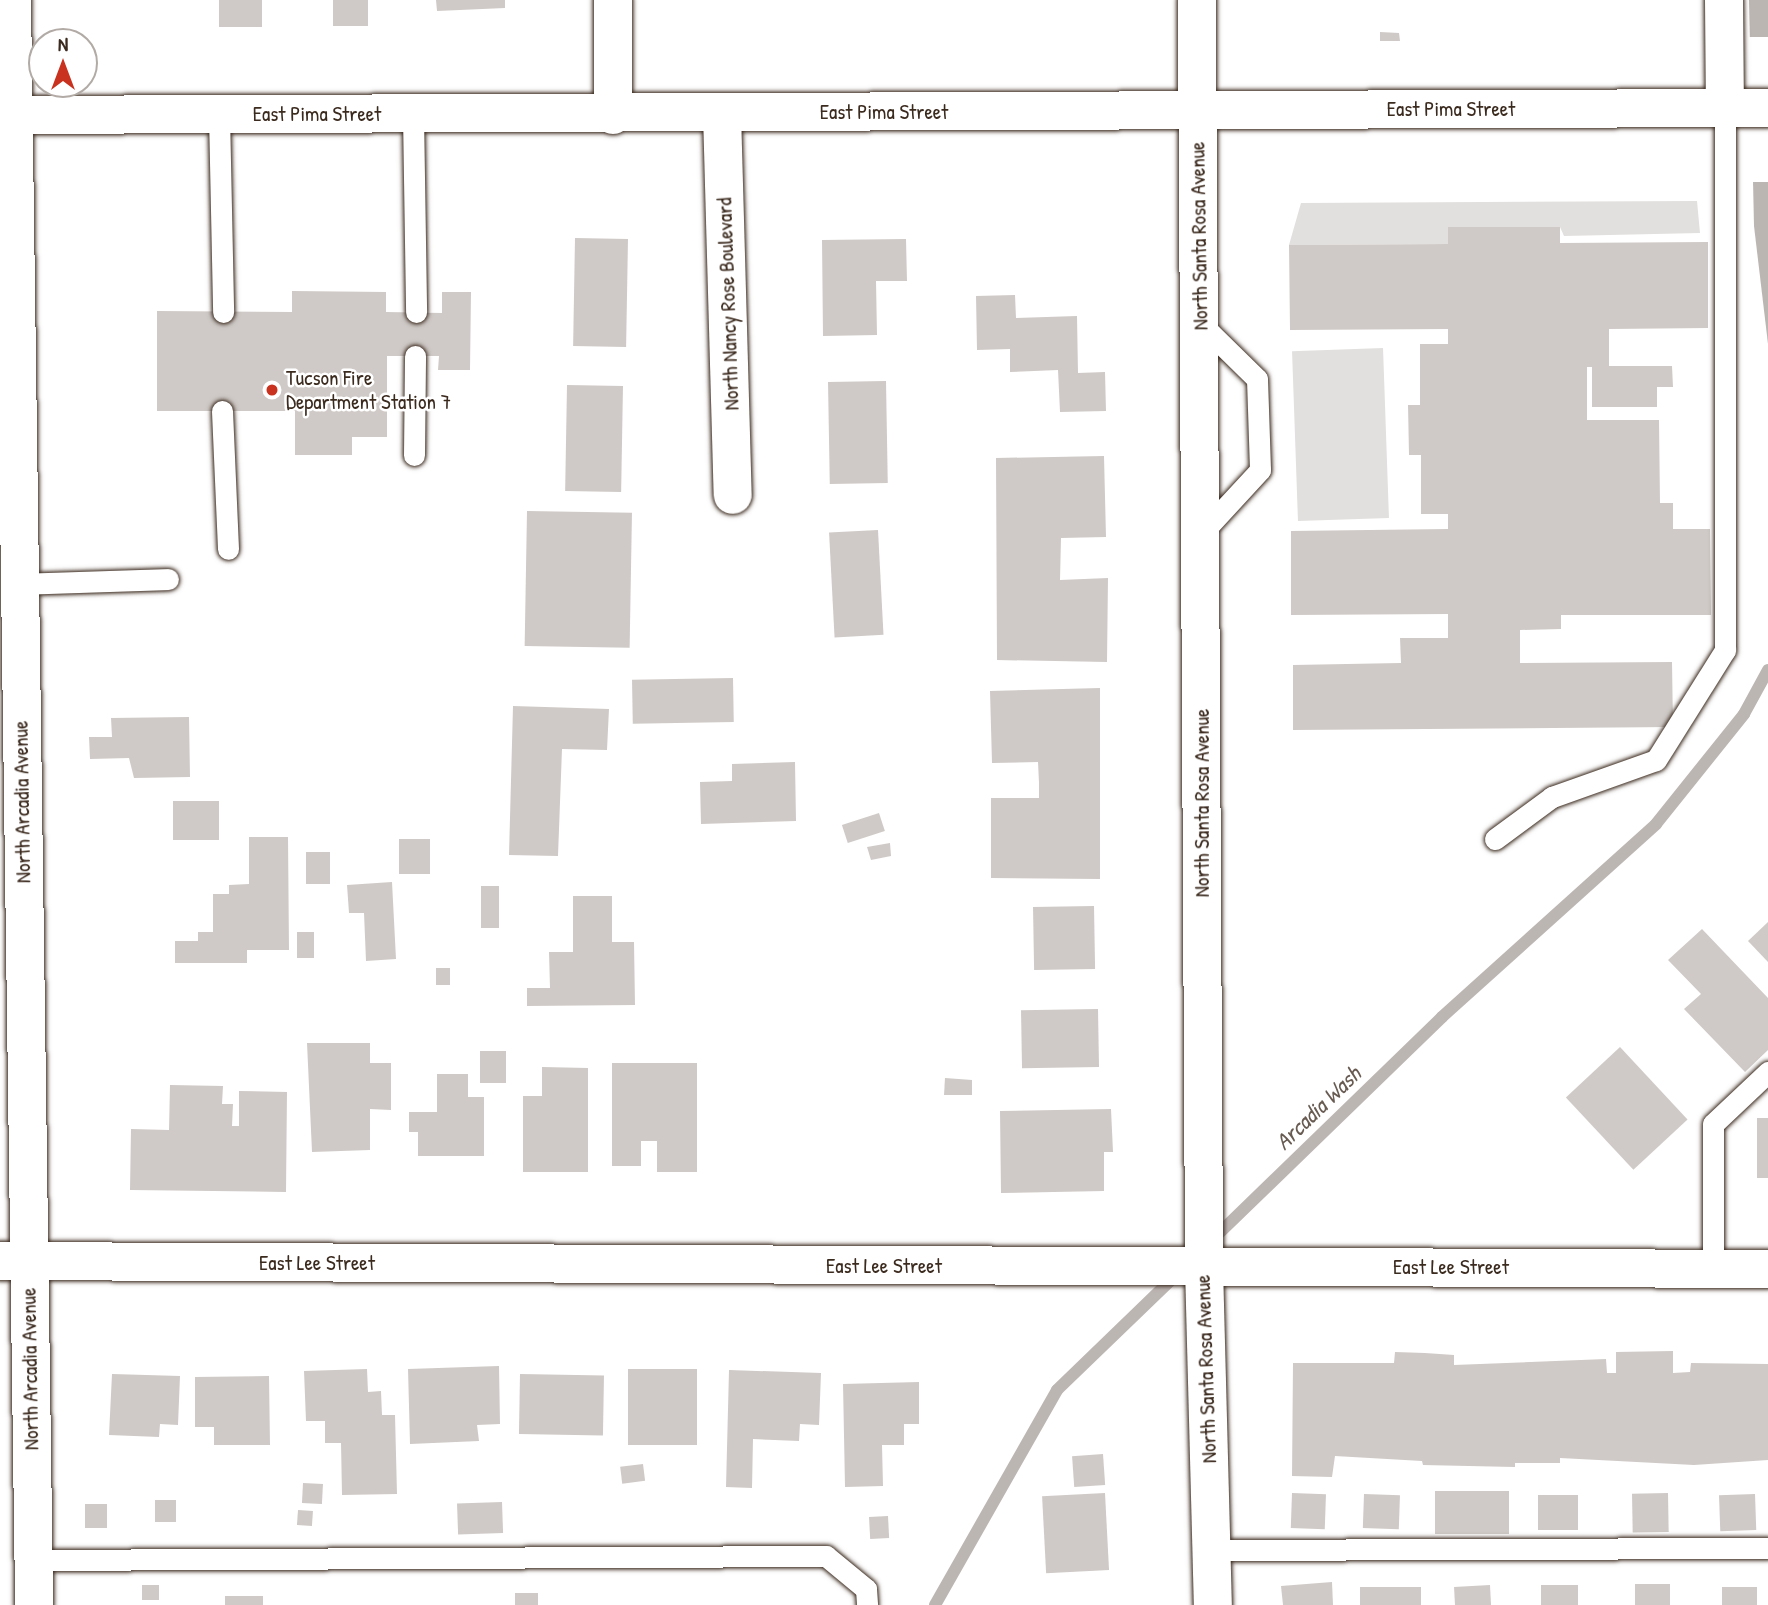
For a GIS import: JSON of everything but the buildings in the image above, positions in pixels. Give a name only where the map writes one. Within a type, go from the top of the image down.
[{"type":"street","name":"North Arcadia Avenue","points":[[12,0],[7,115],[20,584],[14,1261],[34,1605]]},
{"type":"street","points":[[613,0],[613,115]]},
{"type":"street","name":"North Santa Rosa Avenue","points":[[1197,0],[1204,1267],[1213,1605]]},
{"type":"street","points":[[1724,0],[1748,108]]},
{"type":"street","name":"East Pima Street","points":[[7,115],[613,115],[1748,108]]},
{"type":"street","name":"North Nancy Rose Boulevard","points":[[722,113],[733,495]]},
{"type":"street","name":"East Lee Street","points":[[14,1261],[1768,1269]]},
{"type":"lane","points":[[1494,839],[1552,797],[1656,760],[1725,650],[1748,108]]},
{"type":"lane","points":[[219,114],[223,312]]},
{"type":"lane","points":[[413,114],[416,312]]},
{"type":"lane","points":[[1200,323],[1257,379],[1261,470],[1201,534]]},
{"type":"lane","points":[[414,456],[415,356]]},
{"type":"lane","points":[[222,411],[228,549]]},
{"type":"lane","points":[[20,584],[167,579]]},
{"type":"lane","points":[[1713,1267],[1713,1124],[1768,1072]]},
{"type":"lane","points":[[1211,1550],[1768,1548]]},
{"type":"lane","points":[[33,1560],[825,1556],[866,1589],[867,1605]]},
{"type":"shaded area","points":[[1749,0],[1768,0],[1768,344],[1754,226]]},
{"type":"shaded area","points":[[1697,201],[1700,233],[1564,236],[1560,227],[1448,227],[1448,244],[1289,245],[1301,203]]},
{"type":"shaded area","points":[[1383,348],[1389,518],[1298,521],[1292,351]]},
{"type":"pier","points":[[1747,37],[1768,37],[1768,182],[1750,182]]},
{"type":"waterway","name":"Arcadia Wash","points":[[1211,1241],[1442,1017],[1656,824],[1744,714],[1768,670]]},
{"type":"waterway","name":"Arcadia Wash","points":[[935,1605],[1057,1390],[1175,1276]]},
{"type":"place","name":"Tucson Fire Department Station 7","points":[[272,390]]}]
